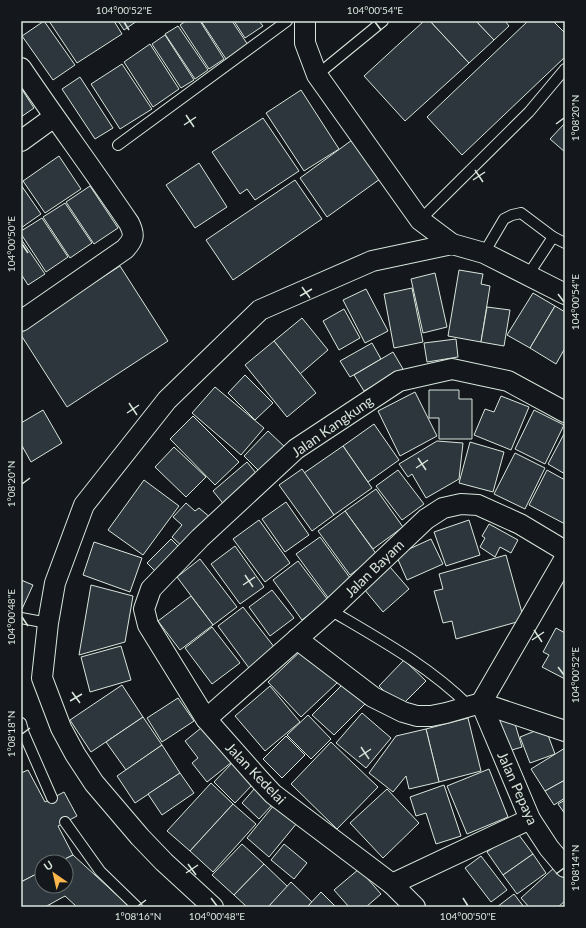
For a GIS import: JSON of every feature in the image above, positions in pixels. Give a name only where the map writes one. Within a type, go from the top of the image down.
[{"type":"street","points":[[305,21],[305,43],[317,75],[420,220],[452,244],[484,253],[565,294]]},
{"type":"street","points":[[21,68],[54,117],[89,164],[133,231],[132,241],[125,249],[21,321]]},
{"type":"street","points":[[21,141],[54,117]]},
{"type":"street","points":[[213,907],[164,862],[94,783],[75,754],[61,728],[42,678],[48,623],[55,583],[84,505],[167,400],[260,310],[372,261],[452,244]]},
{"type":"street","name":"Jalan Kangkung","points":[[148,625],[144,609],[151,589],[200,538],[296,449],[399,381],[452,369],[508,380],[565,412]]},
{"type":"street","name":"Jalan Bayam","points":[[206,719],[330,610],[426,519],[443,508],[461,504],[478,505],[520,524],[565,551]]},
{"type":"street","points":[[475,704],[565,558]]},
{"type":"street","name":"Jalan Kedelai","points":[[148,625],[206,719],[273,794],[392,884],[415,907]]},
{"type":"street","points":[[297,639],[373,697],[403,712],[417,716],[431,716],[475,704],[565,731]]},
{"type":"street","name":"Jalan Pepaya","points":[[475,704],[530,819],[549,848],[565,867]]},
{"type":"street","points":[[392,884],[530,819]]},
{"type":"lane","points":[[118,145],[286,21]]},
{"type":"lane","points":[[317,75],[383,21]]},
{"type":"lane","points":[[420,220],[529,112],[565,69]]},
{"type":"lane","points":[[484,253],[504,219],[521,213],[553,237],[565,243]]},
{"type":"lane","points":[[528,275],[553,237]]},
{"type":"lane","points":[[330,610],[416,663],[475,704]]},
{"type":"lane","points":[[21,618],[48,623]]},
{"type":"lane","points":[[21,723],[24,734],[52,798]]},
{"type":"lane","points":[[65,822],[100,872],[137,907]]},
{"type":"building","points":[[44,21],[75,65],[53,80],[22,36]]},
{"type":"building","points":[[49,21],[114,21],[122,34],[77,63]]},
{"type":"building","points":[[118,21],[137,21],[124,30]]},
{"type":"building","points":[[186,21],[200,21],[224,59],[209,69],[180,25]]},
{"type":"building","points":[[201,21],[232,21],[248,45],[226,59]]},
{"type":"building","points":[[234,21],[259,21],[263,26],[245,38]]},
{"type":"building","points":[[424,21],[430,21],[469,63],[405,121],[364,76]]},
{"type":"building","points":[[430,21],[476,21],[494,40],[469,63]]},
{"type":"building","points":[[476,21],[505,21],[509,26],[494,40]]},
{"type":"building","points":[[528,21],[553,21],[565,33],[565,57],[462,155],[427,117]]},
{"type":"building","points":[[178,26],[208,70],[195,79],[165,34]]},
{"type":"building","points":[[165,35],[194,80],[181,88],[152,44]]},
{"type":"building","points":[[150,44],[179,89],[153,107],[124,62]]},
{"type":"building","points":[[122,64],[152,109],[120,129],[91,84]]},
{"type":"building","points":[[80,77],[113,128],[95,139],[62,89]]},
{"type":"building","points":[[21,88],[34,108],[21,117]]},
{"type":"building","points":[[301,90],[339,149],[304,171],[266,113]]},
{"type":"building","points":[[263,118],[299,171],[255,200],[247,189],[240,194],[212,152]]},
{"type":"building","points":[[565,123],[565,152],[550,139]]},
{"type":"building","points":[[352,140],[380,179],[327,217],[300,178]]},
{"type":"building","points":[[59,156],[81,189],[45,213],[23,181]]},
{"type":"building","points":[[199,163],[227,207],[195,228],[166,185]]},
{"type":"building","points":[[295,180],[322,219],[233,280],[206,240]]},
{"type":"building","points":[[21,185],[41,214],[21,228]]},
{"type":"building","points":[[90,186],[118,228],[94,244],[66,202]]},
{"type":"building","points":[[65,203],[92,243],[70,258],[43,217]]},
{"type":"building","points":[[42,218],[68,257],[46,272],[21,234],[21,231]]},
{"type":"building","points":[[21,239],[45,274],[28,285],[21,274]]},
{"type":"building","points":[[120,266],[168,341],[67,407],[21,335],[21,330]]},
{"type":"building","points":[[459,270],[483,274],[481,284],[490,286],[481,342],[448,336]]},
{"type":"building","points":[[435,273],[447,327],[423,333],[411,279]]},
{"type":"building","points":[[412,288],[423,342],[394,348],[384,294]]},
{"type":"building","points":[[366,289],[388,331],[365,343],[343,300]]},
{"type":"building","points":[[533,293],[555,306],[530,348],[507,335]]},
{"type":"building","points":[[555,306],[565,312],[565,348],[556,364],[530,348]]},
{"type":"building","points":[[487,307],[510,310],[504,346],[481,342]]},
{"type":"building","points":[[344,309],[360,338],[339,350],[323,321]]},
{"type":"building","points":[[302,318],[328,350],[300,374],[274,341]]},
{"type":"building","points":[[456,339],[458,357],[427,362],[424,343]]},
{"type":"building","points":[[274,341],[316,393],[287,417],[245,365]]},
{"type":"building","points":[[372,343],[381,359],[350,377],[340,361]]},
{"type":"building","points":[[393,352],[403,369],[364,391],[354,375]]},
{"type":"building","points":[[245,375],[273,403],[255,420],[228,393]]},
{"type":"building","points":[[215,387],[264,428],[241,455],[192,413]]},
{"type":"building","points":[[429,390],[459,390],[459,399],[472,399],[472,439],[439,439],[439,418],[429,418]]},
{"type":"building","points":[[415,392],[437,436],[400,456],[378,411]]},
{"type":"building","points":[[501,396],[529,407],[511,450],[474,435],[485,409],[494,412]]},
{"type":"building","points":[[43,410],[62,443],[31,462],[21,444],[21,423]]},
{"type":"building","points":[[534,410],[564,425],[545,464],[515,449]]},
{"type":"building","points":[[193,416],[239,462],[215,485],[170,439]]},
{"type":"building","points":[[374,424],[399,460],[368,482],[343,446]]},
{"type":"building","points":[[268,431],[288,450],[263,475],[244,456]]},
{"type":"building","points":[[565,432],[565,474],[548,464]]},
{"type":"building","points":[[437,441],[463,443],[459,479],[426,498],[412,474],[408,477],[399,464]]},
{"type":"building","points":[[470,442],[504,452],[493,492],[459,483]]},
{"type":"building","points":[[343,446],[372,488],[334,515],[304,473]]},
{"type":"building","points":[[174,447],[206,477],[186,497],[155,467]]},
{"type":"building","points":[[515,453],[545,468],[525,509],[494,494]]},
{"type":"building","points":[[247,462],[260,478],[226,507],[213,491]]},
{"type":"building","points":[[302,469],[334,515],[312,531],[279,485]]},
{"type":"building","points":[[398,470],[424,504],[402,520],[376,486]]},
{"type":"building","points":[[547,470],[565,480],[565,524],[529,505]]},
{"type":"building","points":[[144,480],[179,506],[143,555],[108,530]]},
{"type":"building","points":[[376,489],[403,527],[373,549],[345,511]]},
{"type":"building","points":[[286,502],[309,535],[285,552],[262,519]]},
{"type":"building","points":[[186,503],[195,511],[199,508],[211,518],[184,548],[172,537],[182,525],[173,517]]},
{"type":"building","points":[[345,511],[377,555],[350,575],[318,531]]},
{"type":"building","points":[[259,520],[290,563],[265,582],[233,539]]},
{"type":"building","points":[[469,520],[480,555],[446,566],[434,532]]},
{"type":"building","points":[[489,524],[518,540],[511,553],[500,547],[495,557],[480,547],[485,538],[482,536]]},
{"type":"building","points":[[320,537],[353,582],[329,599],[296,554]]},
{"type":"building","points":[[171,539],[180,548],[156,572],[147,563]]},
{"type":"building","points":[[431,539],[443,564],[407,580],[396,555]]},
{"type":"building","points":[[94,542],[142,558],[130,592],[83,575]]},
{"type":"building","points":[[235,546],[264,587],[240,604],[211,564]]},
{"type":"building","points":[[506,555],[524,620],[456,639],[452,621],[443,623],[434,591],[443,589],[439,574]]},
{"type":"building","points":[[200,559],[237,607],[213,625],[177,577]]},
{"type":"building","points":[[298,561],[328,600],[302,620],[273,580]]},
{"type":"building","points":[[390,567],[409,589],[383,612],[364,589]]},
{"type":"building","points":[[21,580],[33,585],[22,609],[21,609]]},
{"type":"building","points":[[91,585],[133,596],[125,642],[79,655]]},
{"type":"building","points":[[272,590],[294,618],[270,636],[249,607]]},
{"type":"building","points":[[191,596],[213,625],[180,650],[158,621]]},
{"type":"building","points":[[243,607],[275,648],[249,668],[218,626]]},
{"type":"building","points":[[212,627],[240,663],[212,684],[185,648]]},
{"type":"building","points":[[556,628],[565,633],[565,679],[542,667],[549,655],[543,652]]},
{"type":"building","points":[[121,646],[131,680],[90,692],[81,657]]},
{"type":"building","points":[[304,648],[337,683],[301,717],[268,682]]},
{"type":"building","points":[[404,660],[426,681],[400,707],[379,686]]},
{"type":"building","points":[[345,682],[366,703],[334,735],[312,715]]},
{"type":"building","points":[[122,685],[143,717],[91,752],[70,720]]},
{"type":"building","points":[[270,686],[300,722],[265,751],[235,716]]},
{"type":"building","points":[[178,698],[194,721],[162,742],[147,718]]},
{"type":"building","points":[[362,713],[391,738],[366,768],[336,743]]},
{"type":"building","points":[[512,714],[522,747],[505,752],[495,720]]},
{"type":"building","points":[[308,715],[331,739],[311,759],[287,735]]},
{"type":"building","points":[[143,717],[162,745],[126,770],[106,742]]},
{"type":"building","points":[[468,718],[481,771],[439,782],[426,729]]},
{"type":"building","points":[[545,727],[555,754],[530,763],[520,737]]},
{"type":"building","points":[[201,728],[214,744],[216,742],[232,762],[207,782],[192,763],[198,758],[185,741]]},
{"type":"building","points":[[426,729],[439,782],[409,789],[406,776],[393,792],[369,773],[396,736]]},
{"type":"building","points":[[286,736],[305,755],[282,778],[263,759]]},
{"type":"building","points":[[331,742],[378,787],[337,829],[291,784]]},
{"type":"building","points":[[162,745],[180,773],[135,803],[117,776]]},
{"type":"building","points":[[565,748],[565,780],[545,791],[531,769]]},
{"type":"building","points":[[232,763],[253,784],[235,803],[214,782]]},
{"type":"building","points":[[489,769],[508,817],[467,834],[447,786]]},
{"type":"building","points":[[28,770],[45,802],[64,792],[77,816],[58,826],[72,854],[34,854],[34,875],[21,882],[21,773]]},
{"type":"building","points":[[180,773],[194,793],[162,815],[148,794]]},
{"type":"building","points":[[565,780],[565,798],[554,805],[545,791]]},
{"type":"building","points":[[211,783],[233,804],[190,851],[167,831]]},
{"type":"building","points":[[444,785],[461,836],[436,844],[426,813],[416,816],[410,797]]},
{"type":"building","points":[[255,788],[273,804],[259,819],[242,803]]},
{"type":"building","points":[[387,789],[419,823],[383,858],[350,823]]},
{"type":"building","points":[[565,800],[565,814],[558,804]]},
{"type":"building","points":[[233,804],[256,824],[213,872],[190,851]]},
{"type":"building","points":[[274,805],[297,823],[269,857],[247,838]]},
{"type":"building","points":[[516,831],[533,854],[503,875],[487,852]]},
{"type":"building","points":[[242,844],[264,864],[234,895],[212,875]]},
{"type":"building","points":[[284,844],[307,863],[294,879],[271,860]]},
{"type":"building","points":[[533,854],[546,873],[517,894],[503,875]]},
{"type":"building","points":[[74,856],[130,907],[77,907],[65,896],[45,907],[21,907],[21,882],[34,875],[34,894],[74,894]]},
{"type":"building","points":[[481,856],[507,890],[491,902],[465,868]]},
{"type":"building","points":[[264,864],[288,887],[268,907],[247,907],[234,895]]},
{"type":"building","points":[[556,866],[565,876],[565,901],[558,907],[529,907],[521,898]]},
{"type":"building","points":[[359,869],[381,894],[366,907],[349,907],[334,890]]},
{"type":"building","points":[[291,882],[312,902],[307,907],[268,907]]},
{"type":"building","points":[[321,892],[336,907],[307,907]]},
{"type":"building","points":[[514,894],[524,907],[497,907]]}]
